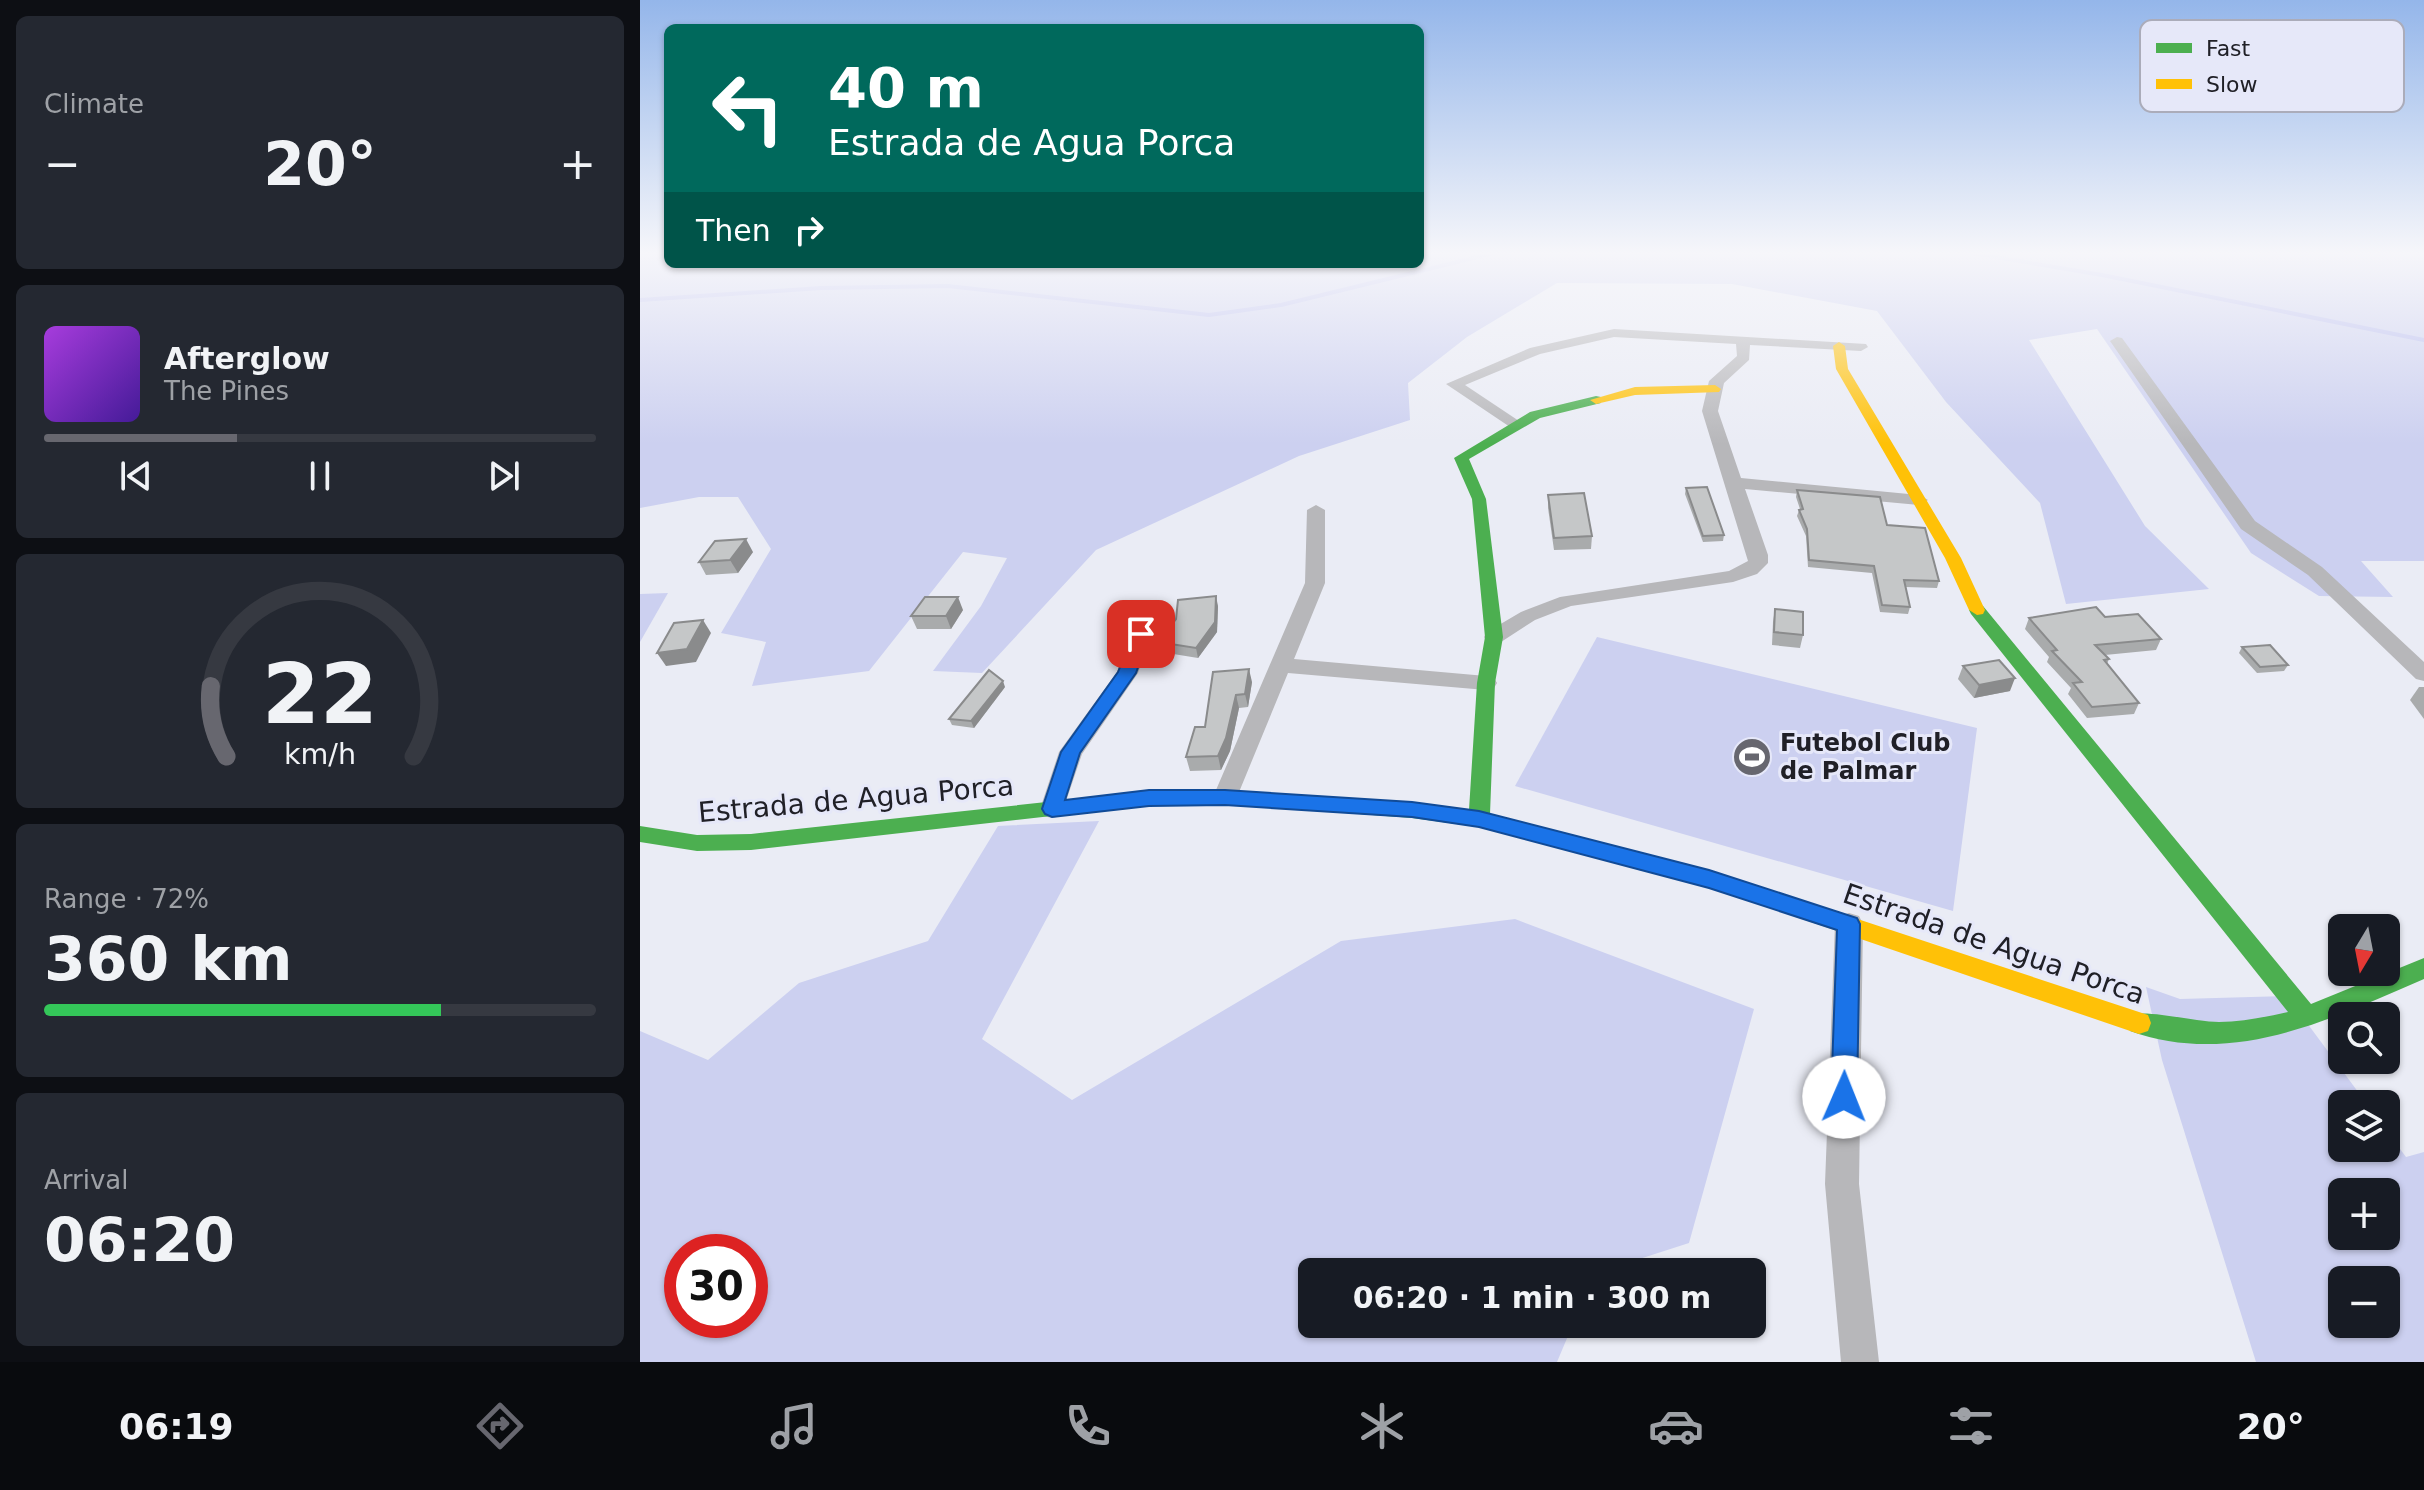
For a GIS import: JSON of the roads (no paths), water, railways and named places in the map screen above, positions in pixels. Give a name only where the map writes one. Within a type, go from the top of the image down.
[{"type":"street","points":[[1516,426],[1454,384],[1535,351],[1614,333],[1861,347]]},
{"type":"street","points":[[2117,341],[2248,525],[2315,571],[2424,674]]},
{"type":"street","points":[[1494,637],[1528,616],[1567,601],[1733,576],[1750,570],[1758,563],[1758,555],[1710,411],[1717,381],[1744,357],[1743,342]]},
{"type":"street","points":[[1839,346],[1842,369],[1953,558],[1978,612],[2306,1016]]},
{"type":"street","points":[[1479,819],[1486,683],[1494,637],[1479,499],[1461,458],[1535,415],[1613,395],[1665,389],[1715,389]]},
{"type":"street","points":[[1734,483],[1815,488],[1919,500]]},
{"type":"street","points":[[1225,797],[1315,583],[1316,510]]},
{"type":"street","points":[[1052,809],[1071,752],[1127,673],[1149,611]]},
{"type":"street","points":[[1280,665],[1486,683]]},
{"type":"street","name":"Estrada de Agua Porca","points":[[640,834],[697,843],[751,842],[1149,798],[1225,797],[1412,810],[1479,819],[1709,879],[2124,1019],[2174,1032],[2215,1035],[2253,1033],[2306,1016],[2424,968]]},
{"type":"street","points":[[1849,924],[1842,1184],[1860,1362]]},
{"type":"waterway","points":[[2308,317],[2424,340]]},
{"type":"place","name":"Futebol Club de Palmar","points":[[1752,757]]}]
